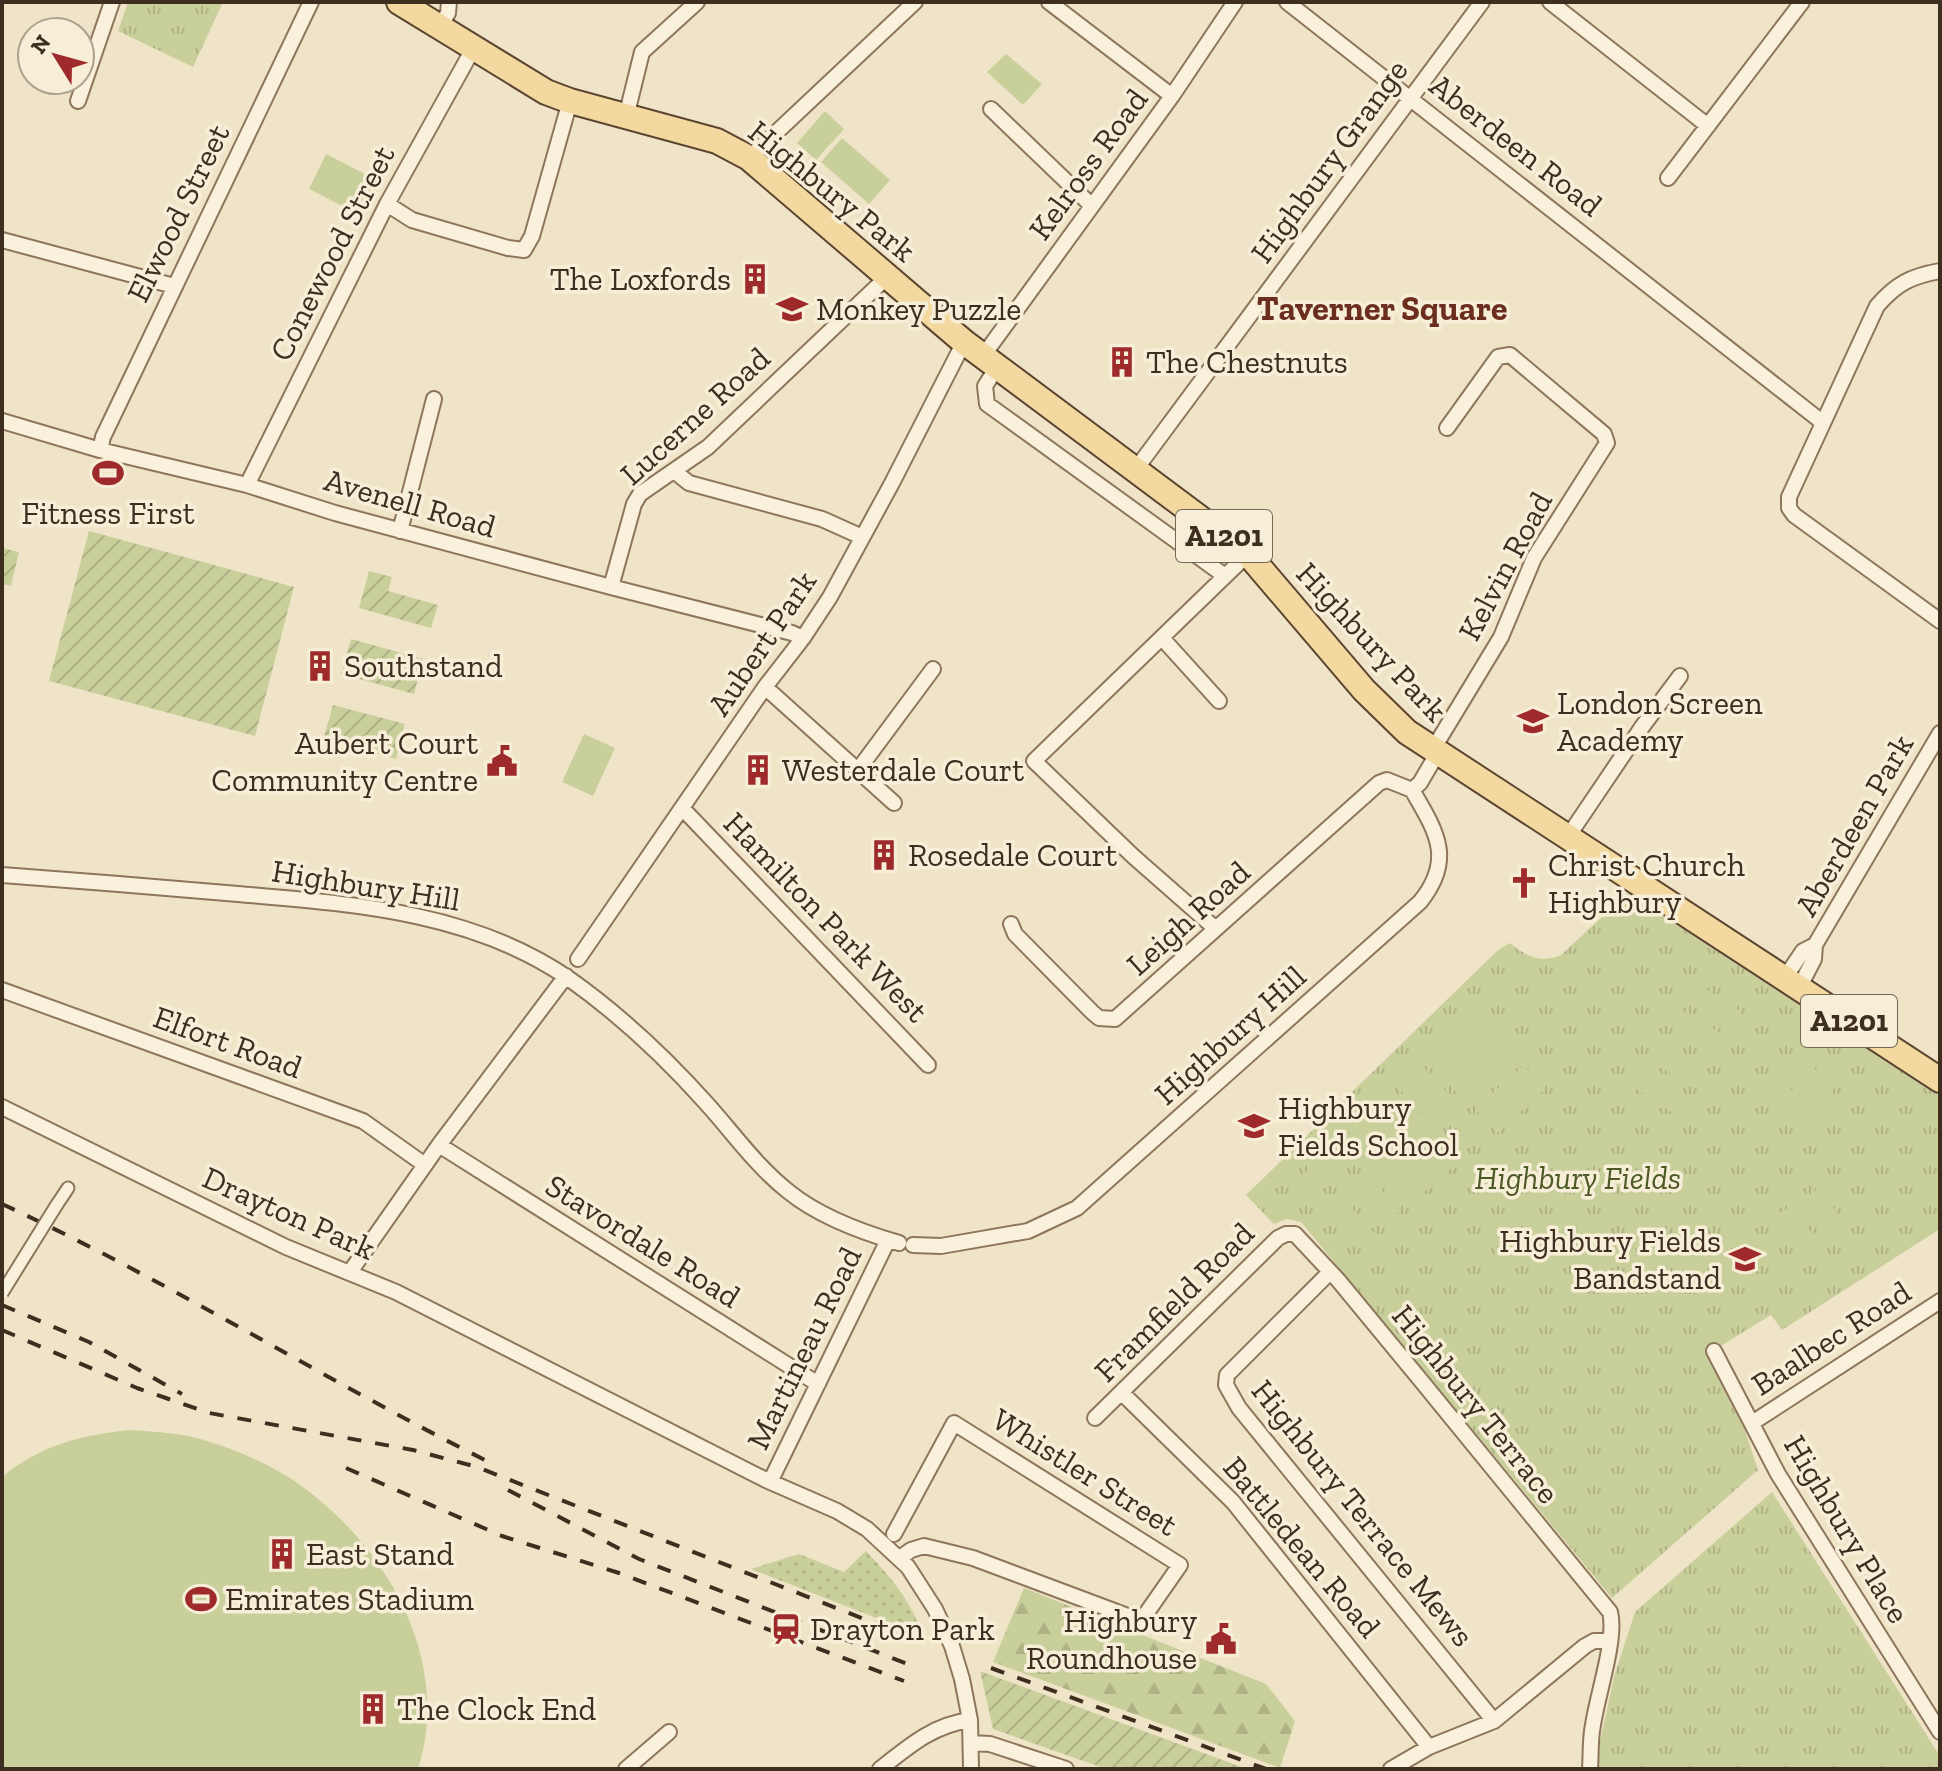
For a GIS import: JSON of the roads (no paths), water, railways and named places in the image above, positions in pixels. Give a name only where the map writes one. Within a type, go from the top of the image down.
[{"type":"main road","name":"A1201","points":[[399,2],[473,49]]},
{"type":"main road","name":"Highbury Park","points":[[473,49],[546,92],[717,141],[749,158],[981,355],[1248,554],[1364,690],[1407,732],[1434,752]]},
{"type":"main road","name":"A1201","points":[[1434,752],[1940,1080]]},
{"type":"street","points":[[78,101],[112,2]]},
{"type":"street","name":"Elwood Street","points":[[100,450],[103,437],[174,286],[311,2]]},
{"type":"street","points":[[439,28],[448,13],[449,2]]},
{"type":"street","points":[[626,117],[642,52],[697,2]]},
{"type":"street","points":[[749,158],[915,2]]},
{"type":"street","points":[[1049,2],[1172,96]]},
{"type":"street","name":"Kelross Road","points":[[981,355],[1172,96],[1235,2]]},
{"type":"street","name":"Aberdeen Road","points":[[1287,2],[1822,422]]},
{"type":"street","name":"Highbury Grange","points":[[1136,469],[1482,2]]},
{"type":"street","points":[[1550,2],[1568,7],[1708,126]]},
{"type":"street","points":[[1668,178],[1802,2]]},
{"type":"street","name":"Conewood Street","points":[[247,485],[387,204],[473,49]]},
{"type":"street","points":[[387,204],[412,220],[526,252],[570,101]]},
{"type":"street","points":[[991,109],[1092,206]]},
{"type":"street","points":[[2,240],[174,286]]},
{"type":"street","points":[[1940,271],[1894,287],[1877,306],[1789,497],[1789,508],[1794,515],[1940,621]]},
{"type":"street","name":"Lucerne Road","points":[[611,587],[634,504],[640,494],[708,447],[888,276]]},
{"type":"street","points":[[981,355],[987,404],[1225,576]]},
{"type":"street","name":"Aubert Park","points":[[578,959],[765,687],[803,638],[830,597],[862,537],[981,355]]},
{"type":"street","name":"Kelvin Road","points":[[1434,752],[1501,637],[1534,558],[1607,443],[1604,434],[1510,355],[1498,357],[1447,428]]},
{"type":"street","points":[[400,531],[434,399]]},
{"type":"street","name":"Avenell Road","points":[[2,421],[803,638]]},
{"type":"street","points":[[674,471],[689,483],[822,519],[862,537]]},
{"type":"street","points":[[1216,929],[1134,857],[1034,761],[1248,554]]},
{"type":"street","points":[[1162,638],[1219,701]]},
{"type":"street","points":[[858,770],[933,669]]},
{"type":"street","points":[[1567,838],[1680,676]]},
{"type":"street","points":[[765,687],[894,803]]},
{"type":"street","name":"Aberdeen Park","points":[[1791,984],[1803,951],[1815,945],[1940,733]]},
{"type":"street","points":[[1412,790],[1420,783],[1434,752]]},
{"type":"street","name":"Leigh Road","points":[[1011,924],[1015,934],[1092,1012],[1107,1020],[1122,1015],[1379,783],[1387,780],[1412,790]]},
{"type":"street","name":"Highbury Hill","points":[[2,875],[369,906],[480,932],[566,976],[609,1009],[666,1060],[759,1166],[790,1193],[834,1219],[900,1242],[941,1246],[1028,1231],[1077,1208],[1420,902],[1436,877],[1440,847],[1436,833],[1412,790]]},
{"type":"street","name":"Hamilton Park West","points":[[683,809],[928,1065]]},
{"type":"street","points":[[350,1272],[439,1145],[566,976]]},
{"type":"street","name":"Elfort Road","points":[[2,990],[363,1121],[425,1165]]},
{"type":"street","name":"Drayton Park","points":[[2,1107],[286,1247],[396,1292],[770,1482],[853,1520],[900,1558],[928,1596],[952,1646],[970,1720],[971,1769]]},
{"type":"street","name":"Stavordale Road","points":[[439,1145],[818,1384]]},
{"type":"street","points":[[2,1293],[68,1188]]},
{"type":"street","name":"Highbury Terrace","points":[[1295,1234],[1423,1383],[1610,1612],[1610,1641]]},
{"type":"street","name":"Framfield Road","points":[[1095,1418],[1278,1238],[1295,1234]]},
{"type":"street","name":"Martineau Road","points":[[770,1482],[818,1384],[900,1242]]},
{"type":"street","name":"Highbury Terrace Mews","points":[[1329,1273],[1227,1375],[1226,1385],[1239,1408],[1494,1721]]},
{"type":"street","name":"Baalbec Road","points":[[1752,1423],[1940,1301]]},
{"type":"street","name":"Highbury Place","points":[[1714,1351],[1778,1474],[1940,1732]]},
{"type":"street","name":"Battledean Road","points":[[1122,1393],[1233,1502],[1429,1747]]},
{"type":"street","name":"Whistler Street","points":[[894,1534],[954,1423],[1180,1565],[1141,1621],[973,1558],[924,1546],[900,1558]]},
{"type":"street","points":[[1391,1769],[1429,1747],[1494,1721],[1572,1656],[1594,1641],[1610,1641],[1592,1728],[1590,1769]]},
{"type":"street","points":[[880,1769],[936,1728],[970,1720]]},
{"type":"street","points":[[626,1769],[669,1732]]},
{"type":"street","points":[[971,1743],[998,1747],[1066,1769]]},
{"type":"railway","points":[[2,1204],[126,1265],[491,1463]]},
{"type":"railway","points":[[2,1305],[89,1342],[182,1394]]},
{"type":"railway","points":[[2,1330],[137,1388],[209,1413],[413,1450],[477,1467],[915,1639]]},
{"type":"railway","points":[[346,1468],[502,1536],[619,1573],[904,1681]]},
{"type":"railway","points":[[508,1490],[639,1559],[910,1665]]},
{"type":"railway","points":[[991,1668],[1266,1769]]},
{"type":"place","name":"The Loxfords","points":[[755,279]]},
{"type":"place","name":"Monkey Puzzle","points":[[792,309]]},
{"type":"place","name":"The Chestnuts","points":[[1122,362]]},
{"type":"place","name":"Fitness First","points":[[108,473]]},
{"type":"place","name":"Southstand","points":[[320,666]]},
{"type":"place","name":"London Screen Academy","points":[[1533,721]]},
{"type":"place","name":"Aubert Court Community Centre","points":[[502,761]]},
{"type":"place","name":"Westerdale Court","points":[[758,770]]},
{"type":"place","name":"Rosedale Court","points":[[884,855]]},
{"type":"place","name":"Christ Church Highbury","points":[[1524,883]]},
{"type":"place","name":"Highbury Fields School","points":[[1254,1126]]},
{"type":"place","name":"Highbury Fields Bandstand","points":[[1745,1259]]},
{"type":"place","name":"East Stand","points":[[282,1554]]},
{"type":"place","name":"Emirates Stadium","points":[[201,1599]]},
{"type":"place","name":"Drayton Park","points":[[786,1629]]},
{"type":"place","name":"Highbury Roundhouse","points":[[1221,1639]]},
{"type":"place","name":"The Clock End","points":[[373,1709]]},
{"type":"district","name":"Taverner Square","points":[[1382,308]]},
{"type":"park label","name":"Highbury Fields","points":[[1578,1178]]}]
